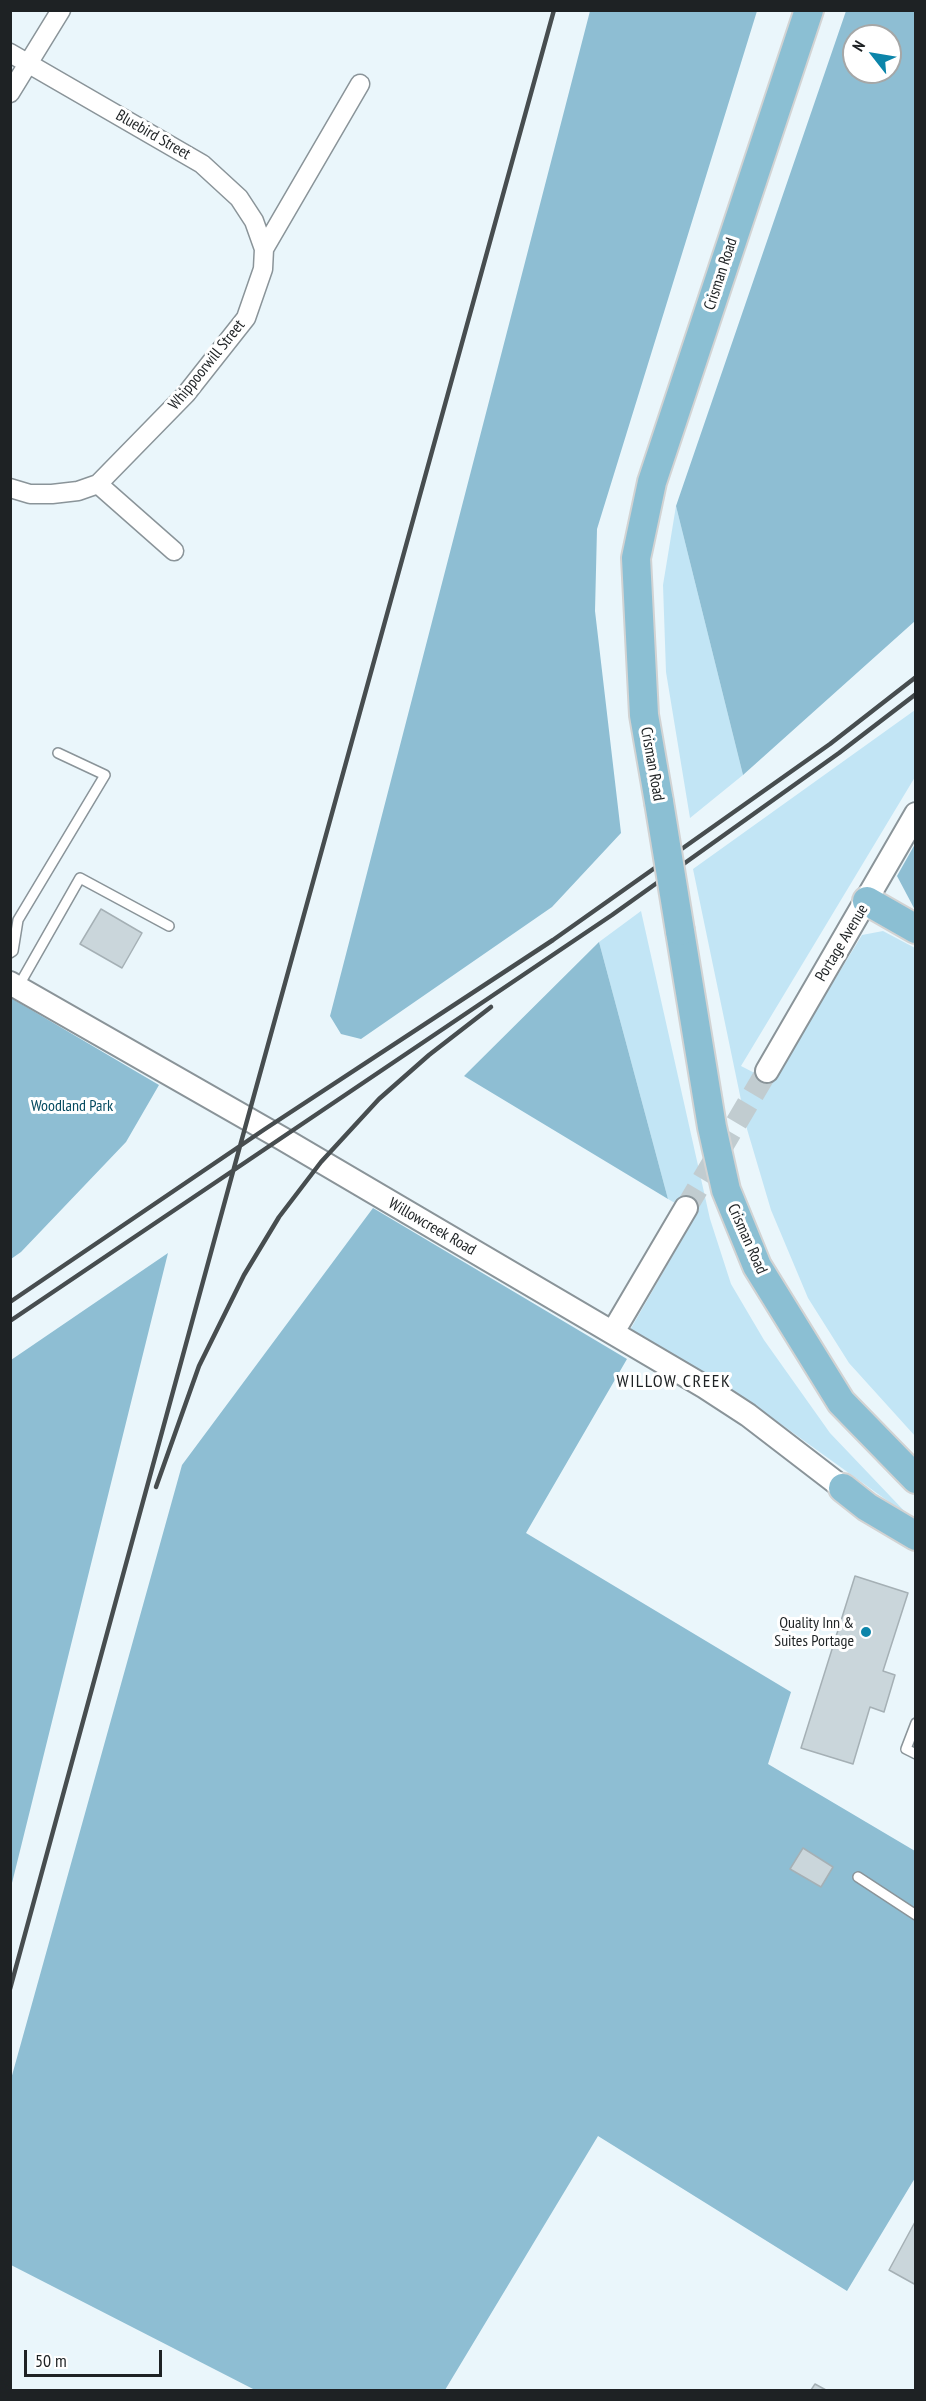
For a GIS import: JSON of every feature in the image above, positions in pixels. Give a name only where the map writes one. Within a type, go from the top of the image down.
[{"type":"main road","name":"Crisman Road","points":[[809,10],[652,482],[636,558],[644,715],[712,1127],[726,1190],[757,1266],[803,1344],[842,1402],[915,1479]]},
{"type":"main road","points":[[867,901],[915,929]]},
{"type":"main road","points":[[843,1488],[867,1507],[915,1536]]},
{"type":"street","points":[[10,93],[61,10]]},
{"type":"street","name":"Bluebird Street","points":[[10,53],[208,169],[239,198],[254,221],[264,249]]},
{"type":"street","name":"Whippoorwill Street","points":[[98,484],[186,394],[246,318],[263,269],[264,249],[360,84]]},
{"type":"street","points":[[10,488],[30,494],[52,494],[78,491],[98,484],[174,551]]},
{"type":"street","name":"Portage Avenue","points":[[767,1071],[867,901],[915,814]]},
{"type":"street","name":"Willowcreek Road","points":[[14,985],[613,1332],[748,1415],[843,1488]]},
{"type":"street","points":[[613,1332],[686,1208]]},
{"type":"lane","points":[[10,953],[14,951],[18,920],[105,775],[58,753]]},
{"type":"lane","points":[[14,985],[80,878],[170,926]]},
{"type":"lane","points":[[915,1723],[906,1749],[915,1754]]},
{"type":"lane","points":[[858,1877],[915,1915]]},
{"type":"shaded area","points":[[676,506],[743,775],[690,818],[666,672],[663,585]]},
{"type":"shaded area","points":[[915,710],[915,777],[741,1066],[772,1082],[862,935],[883,931],[915,948],[915,1436],[849,1363],[808,1298],[771,1210],[747,1129],[693,869]]},
{"type":"shaded area","points":[[641,911],[710,1219],[731,1284],[764,1340],[830,1433],[910,1517],[732,1389],[630,1330],[696,1215],[668,1199],[599,942]]},
{"type":"green space","points":[[590,11],[757,11],[597,529],[595,611],[621,833],[552,907],[361,1039],[341,1034],[330,1016]]},
{"type":"green space","points":[[846,11],[915,11],[915,621],[743,775],[676,506]]},
{"type":"green space","points":[[915,844],[915,910],[897,876]]},
{"type":"green space","points":[[599,942],[668,1199],[464,1076]]},
{"type":"green space","name":"Woodland Park","points":[[11,998],[159,1085],[126,1142],[21,1252],[11,1259]]},
{"type":"green space","points":[[373,1208],[627,1359],[526,1533],[791,1692],[768,1764],[915,1851],[915,2178],[847,2291],[598,2136],[445,2390],[255,2390],[11,2265],[11,2079],[182,1465]]},
{"type":"green space","points":[[168,1253],[11,1887],[11,1360]]},
{"type":"building","points":[[101,909],[142,933],[122,968],[80,944]]},
{"type":"building","name":"Quality Inn & Suites Portage","points":[[855,1576],[908,1593],[883,1671],[895,1675],[884,1712],[870,1707],[853,1764],[801,1748]]},
{"type":"building","points":[[803,1848],[833,1867],[821,1887],[790,1869]]},
{"type":"building","points":[[916,2222],[916,2285],[889,2270]]},
{"type":"building","points":[[815,2384],[826,2390],[811,2390]]},
{"type":"tunnel","points":[[686,1208],[767,1071]]},
{"type":"railway","points":[[10,1989],[554,10]]},
{"type":"railway","points":[[10,1302],[265,1129],[553,940],[830,744],[916,677]]},
{"type":"railway","points":[[10,1321],[612,915],[839,753],[916,694]]},
{"type":"railway","points":[[156,1487],[199,1366],[244,1275],[279,1217],[321,1162],[379,1099],[429,1055],[491,1007]]},
{"type":"place","name":"Quality Inn & Suites Portage","points":[[866,1632]]},
{"type":"district","name":"WILLOW CREEK","points":[[674,1382]]}]
